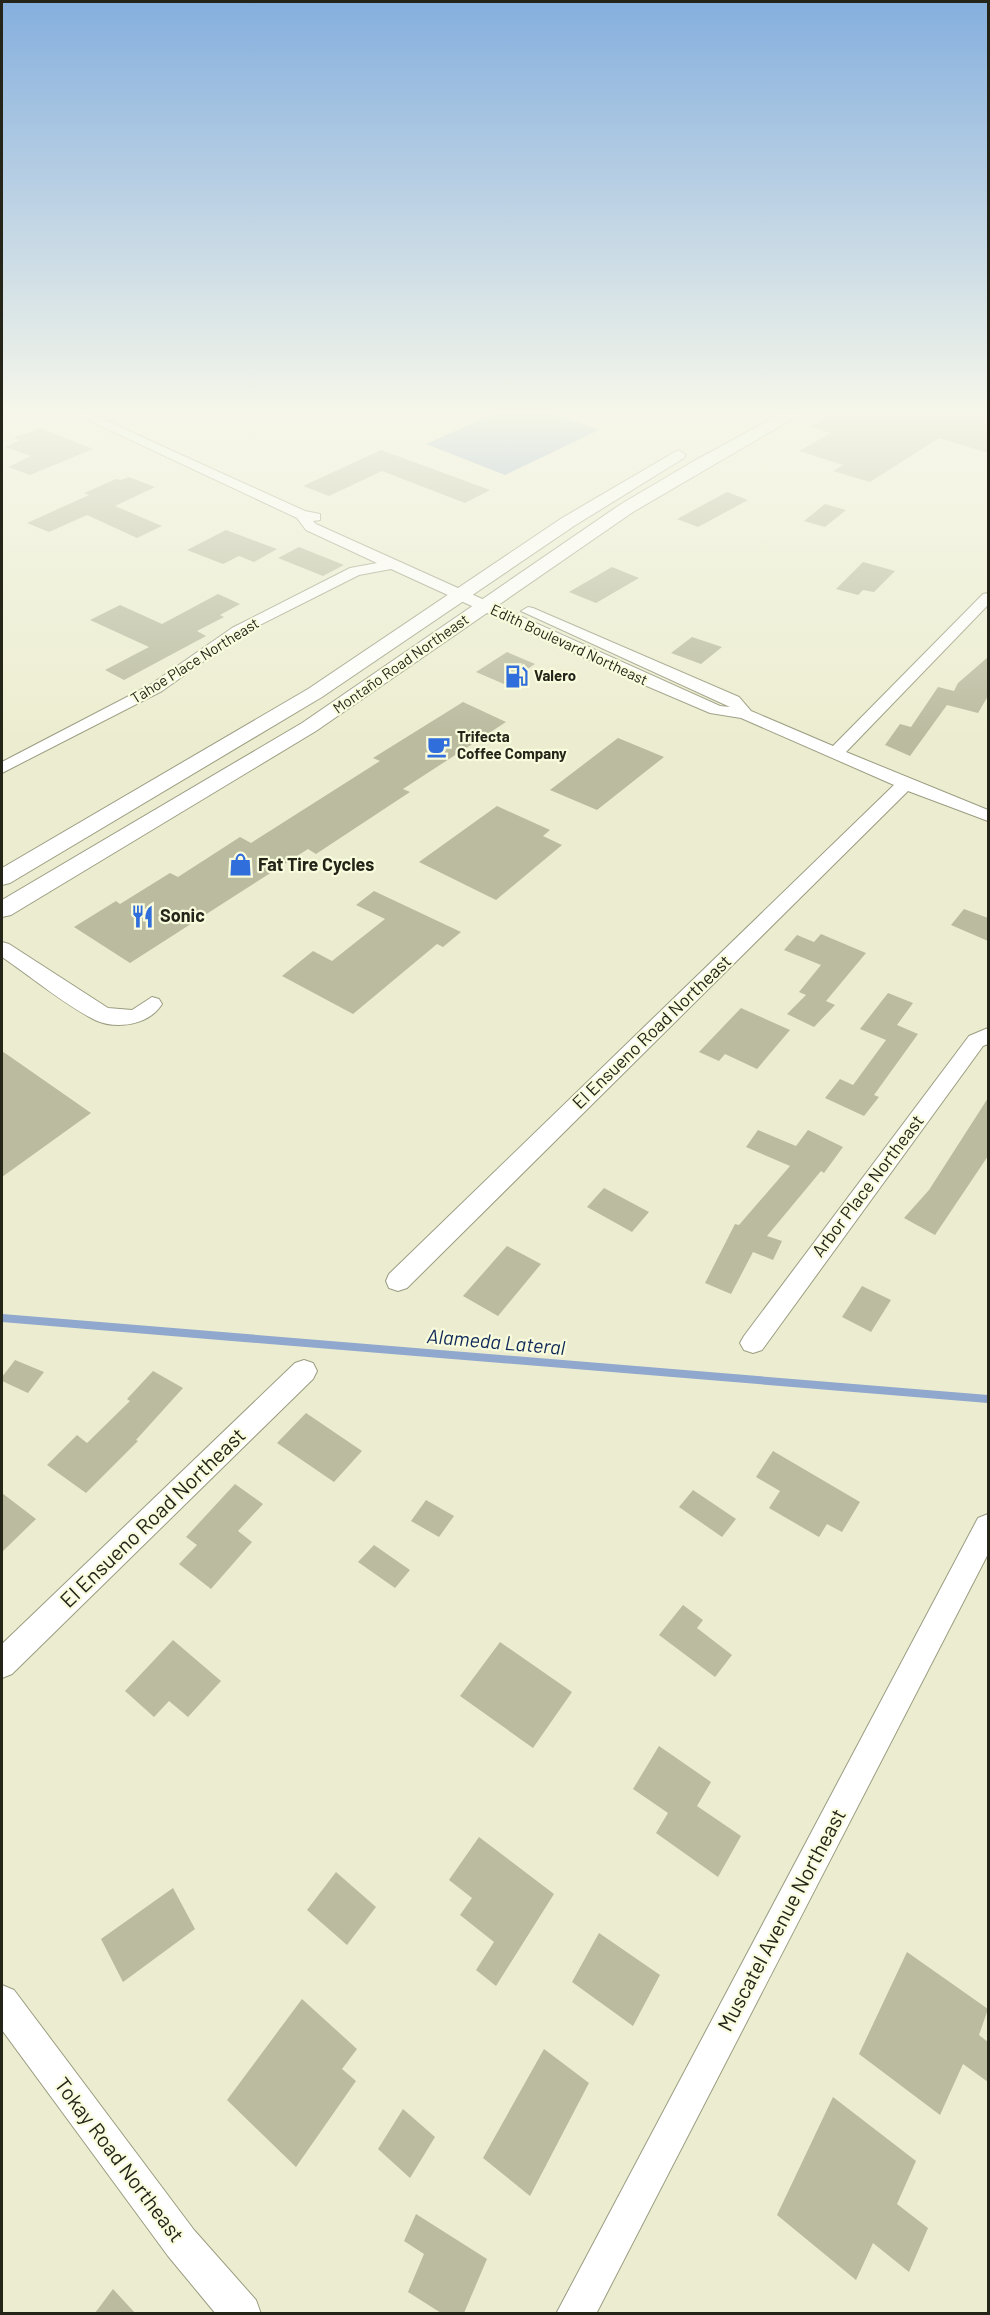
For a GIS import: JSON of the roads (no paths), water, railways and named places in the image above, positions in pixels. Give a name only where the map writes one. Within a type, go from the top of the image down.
[{"type":"main road","name":"Montaño Road Northeast","points":[[2,878],[315,693],[466,586],[570,520]]},
{"type":"main road","name":"Montaño Road Northeast","points":[[2,910],[295,736],[611,520]]},
{"type":"street","name":"Edith Boulevard Northeast","points":[[306,520],[311,527],[393,564],[466,586],[587,655],[716,711],[745,714],[905,784],[988,816]]},
{"type":"street","name":"Edith Boulevard Northeast","points":[[330,520],[416,559]]},
{"type":"street","name":"Tahoe Place Northeast","points":[[2,768],[156,688],[237,631],[355,571],[393,564]]},
{"type":"street","points":[[835,754],[988,597]]},
{"type":"street","name":"El Ensueno Road Northeast","points":[[398,1281],[905,784]]},
{"type":"street","points":[[2,948],[103,1015],[136,1017],[152,1004]]},
{"type":"street","name":"Arbor Place Northeast","points":[[753,1343],[976,1041],[988,1035]]},
{"type":"street","name":"El Ensueno Road Northeast","points":[[2,1664],[304,1371]]},
{"type":"street","name":"Muscatel Avenue Northeast","points":[[575,2313],[988,1527]]},
{"type":"street","name":"Tokay Road Northeast","points":[[2,2002],[181,2243],[242,2313]]},
{"type":"waterway","name":"Alameda Lateral","points":[[2,1318],[988,1399]]},
{"type":"place","name":"Valero","points":[[516,676]]},
{"type":"place","name":"Trifecta Coffee Company","points":[[439,746]]},
{"type":"place","name":"Fat Tire Cycles","points":[[240,865]]},
{"type":"place","name":"Sonic","points":[[142,916]]}]
